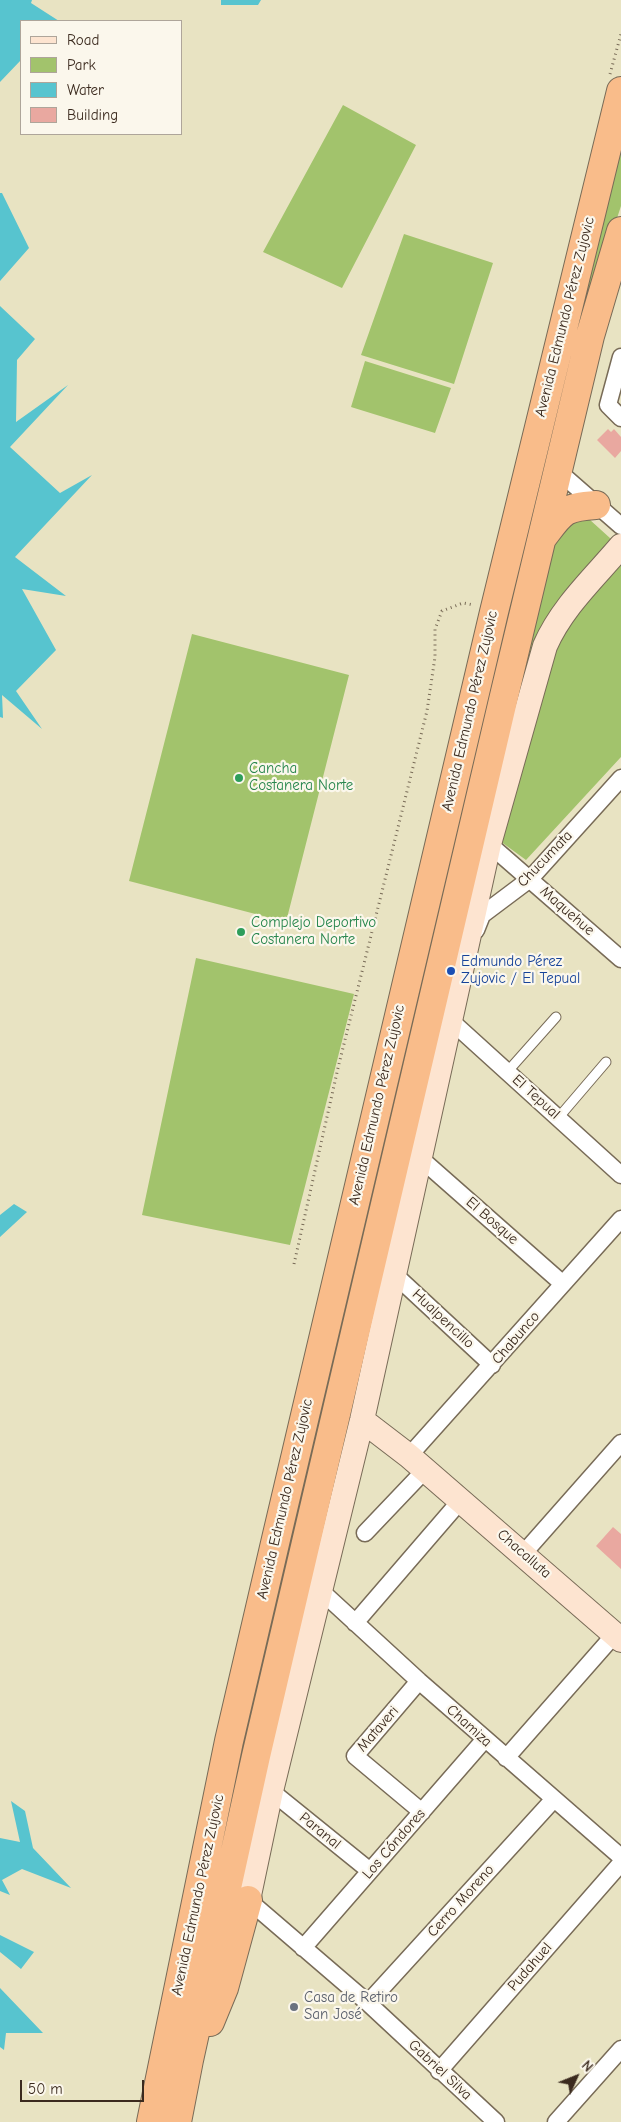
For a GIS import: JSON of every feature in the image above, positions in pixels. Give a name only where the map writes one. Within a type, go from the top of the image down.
[{"type":"highway","name":"Avenida Edmundo Pérez Zujovic","points":[[151,2122],[231,1732],[386,1064],[621,92]]},
{"type":"highway","name":"Avenida Edmundo Pérez Zujovic","points":[[177,2122],[256,1756],[541,540],[590,336],[621,232]]},
{"type":"highway","points":[[541,540],[563,512],[578,506],[596,505]]},
{"type":"highway","points":[[189,2060],[210,2021],[224,1988],[248,1900]]},
{"type":"street","points":[[621,357],[608,405],[621,418]]},
{"type":"street","points":[[558,471],[621,526]]},
{"type":"street","points":[[248,1900],[271,1791],[362,1420],[489,844],[545,646],[565,610],[621,546]]},
{"type":"street","name":"Chucumata","points":[[461,967],[482,915],[530,879],[621,778]]},
{"type":"street","name":"Maquehue","points":[[489,844],[621,959]]},
{"type":"street","name":"El Tepual","points":[[450,1020],[621,1175]]},
{"type":"street","name":"El Bosque","points":[[420,1158],[564,1284]]},
{"type":"street","name":"Chabunco","points":[[417,1463],[492,1365],[621,1219]]},
{"type":"street","name":"Hualpencillo","points":[[394,1274],[492,1365]]},
{"type":"street","name":"Chacalluta","points":[[362,1420],[461,1500],[618,1637]]},
{"type":"street","points":[[523,1554],[621,1443]]},
{"type":"street","points":[[365,1533],[417,1463]]},
{"type":"street","points":[[355,1622],[461,1500]]},
{"type":"street","name":"Chamiza","points":[[321,1590],[419,1681],[621,1857]]},
{"type":"street","points":[[506,1758],[618,1637]]},
{"type":"street","name":"Mataveri","points":[[419,1681],[355,1756],[422,1812]]},
{"type":"street","name":"Los Cóndores","points":[[303,1948],[485,1739]]},
{"type":"street","name":"Paranal","points":[[271,1791],[370,1871]]},
{"type":"street","name":"Cerro Moreno","points":[[368,2003],[554,1799]]},
{"type":"street","name":"Pudahuel","points":[[439,2071],[621,1863]]},
{"type":"street","name":"Gabriel Silva","points":[[248,1900],[368,2003],[496,2122]]},
{"type":"street","points":[[556,2122],[621,2049]]},
{"type":"lane","points":[[508,1072],[556,1017]]},
{"type":"lane","points":[[559,1117],[606,1062]]},
{"type":"path","points":[[294,1264],[338,1068],[427,711],[435,657],[435,629],[442,612],[463,603],[494,612]]},
{"type":"green space","points":[[343,105],[416,145],[342,288],[263,252]]},
{"type":"green space","points":[[621,118],[621,206],[599,273],[547,481],[621,548],[621,757],[526,860],[500,841],[489,844],[450,845]]},
{"type":"green space","points":[[404,234],[493,263],[454,384],[361,355]]},
{"type":"green space","points":[[365,361],[451,388],[435,433],[351,407]]},
{"type":"green space","name":"Cancha Costanera Norte","points":[[192,634],[349,675],[286,922],[129,881]]},
{"type":"green space","points":[[196,958],[354,994],[290,1245],[142,1215]]},
{"type":"water","points":[[0,0],[32,0],[31,3],[57,20],[20,20],[20,61],[0,82]]},
{"type":"water","points":[[221,0],[261,0],[258,5],[221,5]]},
{"type":"water","points":[[0,193],[2,193],[29,248],[0,281]]},
{"type":"water","points":[[0,306],[35,339],[17,360],[16,422],[68,385],[10,447],[60,493],[92,475],[15,557],[66,596],[22,589],[56,650],[16,691],[42,729],[2,695],[3,718],[0,717]]},
{"type":"water","points":[[14,1204],[27,1212],[0,1237],[0,1215]]},
{"type":"water","points":[[11,1801],[25,1811],[33,1848],[71,1888],[22,1869],[2,1880],[10,1895],[0,1891],[0,1838],[20,1842]]},
{"type":"water","points":[[0,1935],[34,1952],[21,1969],[0,1952]]},
{"type":"water","points":[[0,1988],[43,2033],[6,2033],[4,2050],[0,2047]]},
{"type":"building","points":[[608,429],[611,432],[614,429],[621,437],[621,451],[615,458],[597,440]]},
{"type":"building","points":[[613,1527],[621,1534],[621,1569],[596,1546]]},
{"type":"place","name":"Cancha Costanera Norte","points":[[239,778]]},
{"type":"place","name":"Complejo Deportivo Costanera Norte","points":[[241,932]]},
{"type":"place","name":"Edmundo Pérez Zujovic / El Tepual","points":[[451,971]]},
{"type":"place","name":"Casa de Retiro San José","points":[[294,2007]]}]
